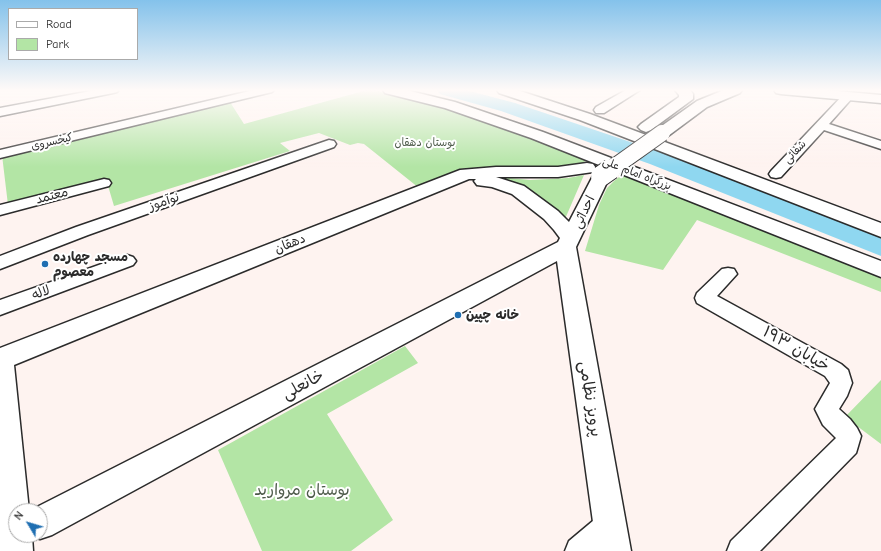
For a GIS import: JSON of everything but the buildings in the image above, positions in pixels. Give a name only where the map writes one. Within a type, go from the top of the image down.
[{"type":"main road","name":"بزرگراه امام علی","points":[[481,116],[537,135],[881,270]]},
{"type":"main road","points":[[581,116],[881,230]]},
{"type":"main road","points":[[594,172],[646,127],[663,116]]},
{"type":"main road","points":[[594,172],[662,133],[686,116]]},
{"type":"main road","name":"دهقان","points":[[0,355],[466,174],[594,172]]},
{"type":"main road","name":"احداثی","points":[[569,243],[594,172]]},
{"type":"main road","points":[[442,184],[479,181],[508,185],[523,194],[561,224],[569,243]]},
{"type":"main road","points":[[806,201],[881,225]]},
{"type":"main road","name":"خانعلی","points":[[48,521],[569,243]]},
{"type":"main road","name":"پرویز نظامی","points":[[569,243],[612,538]]},
{"type":"main road","points":[[0,355],[4,445],[12,503]]},
{"type":"street","name":"کیخسروی","points":[[0,154],[160,116]]},
{"type":"street","name":"شفائی","points":[[776,174],[830,116]]},
{"type":"street","points":[[821,125],[881,145]]},
{"type":"street","name":"نوآموز","points":[[0,263],[82,231],[329,144]]},
{"type":"street","name":"معتمد","points":[[0,210],[104,183]]},
{"type":"street","name":"لاله","points":[[0,308],[127,261]]},
{"type":"street","name":"خیابان ۱۹۳","points":[[728,274],[704,298],[833,370],[840,377],[839,389],[826,409],[831,418],[842,427],[849,436],[847,445],[741,551]]},
{"type":"street","points":[[579,551],[612,538]]},
{"type":"green space","name":"بوستان دهقان","points":[[171,116],[239,116],[244,124],[274,116],[467,116],[587,160],[578,166],[516,169],[419,188],[364,144],[358,143],[350,145],[319,133],[280,143],[290,151],[114,206],[106,179],[8,205],[2,155]]},
{"type":"green space","points":[[623,174],[881,278],[881,292],[697,220],[663,270],[585,251],[599,205],[607,188]]},
{"type":"green space","points":[[584,175],[565,219],[557,210],[488,176],[530,180],[568,178]]},
{"type":"green space","name":"بوستان مروارید","points":[[405,346],[418,363],[327,414],[393,520],[351,551],[262,551],[218,450]]},
{"type":"green space","points":[[881,380],[881,444],[845,417]]},
{"type":"waterway","points":[[533,116],[658,159],[881,247]]},
{"type":"place","name":"مسجد چهارده معصوم","points":[[45,264]]},
{"type":"place","name":"خانه چپین","points":[[458,315]]}]
